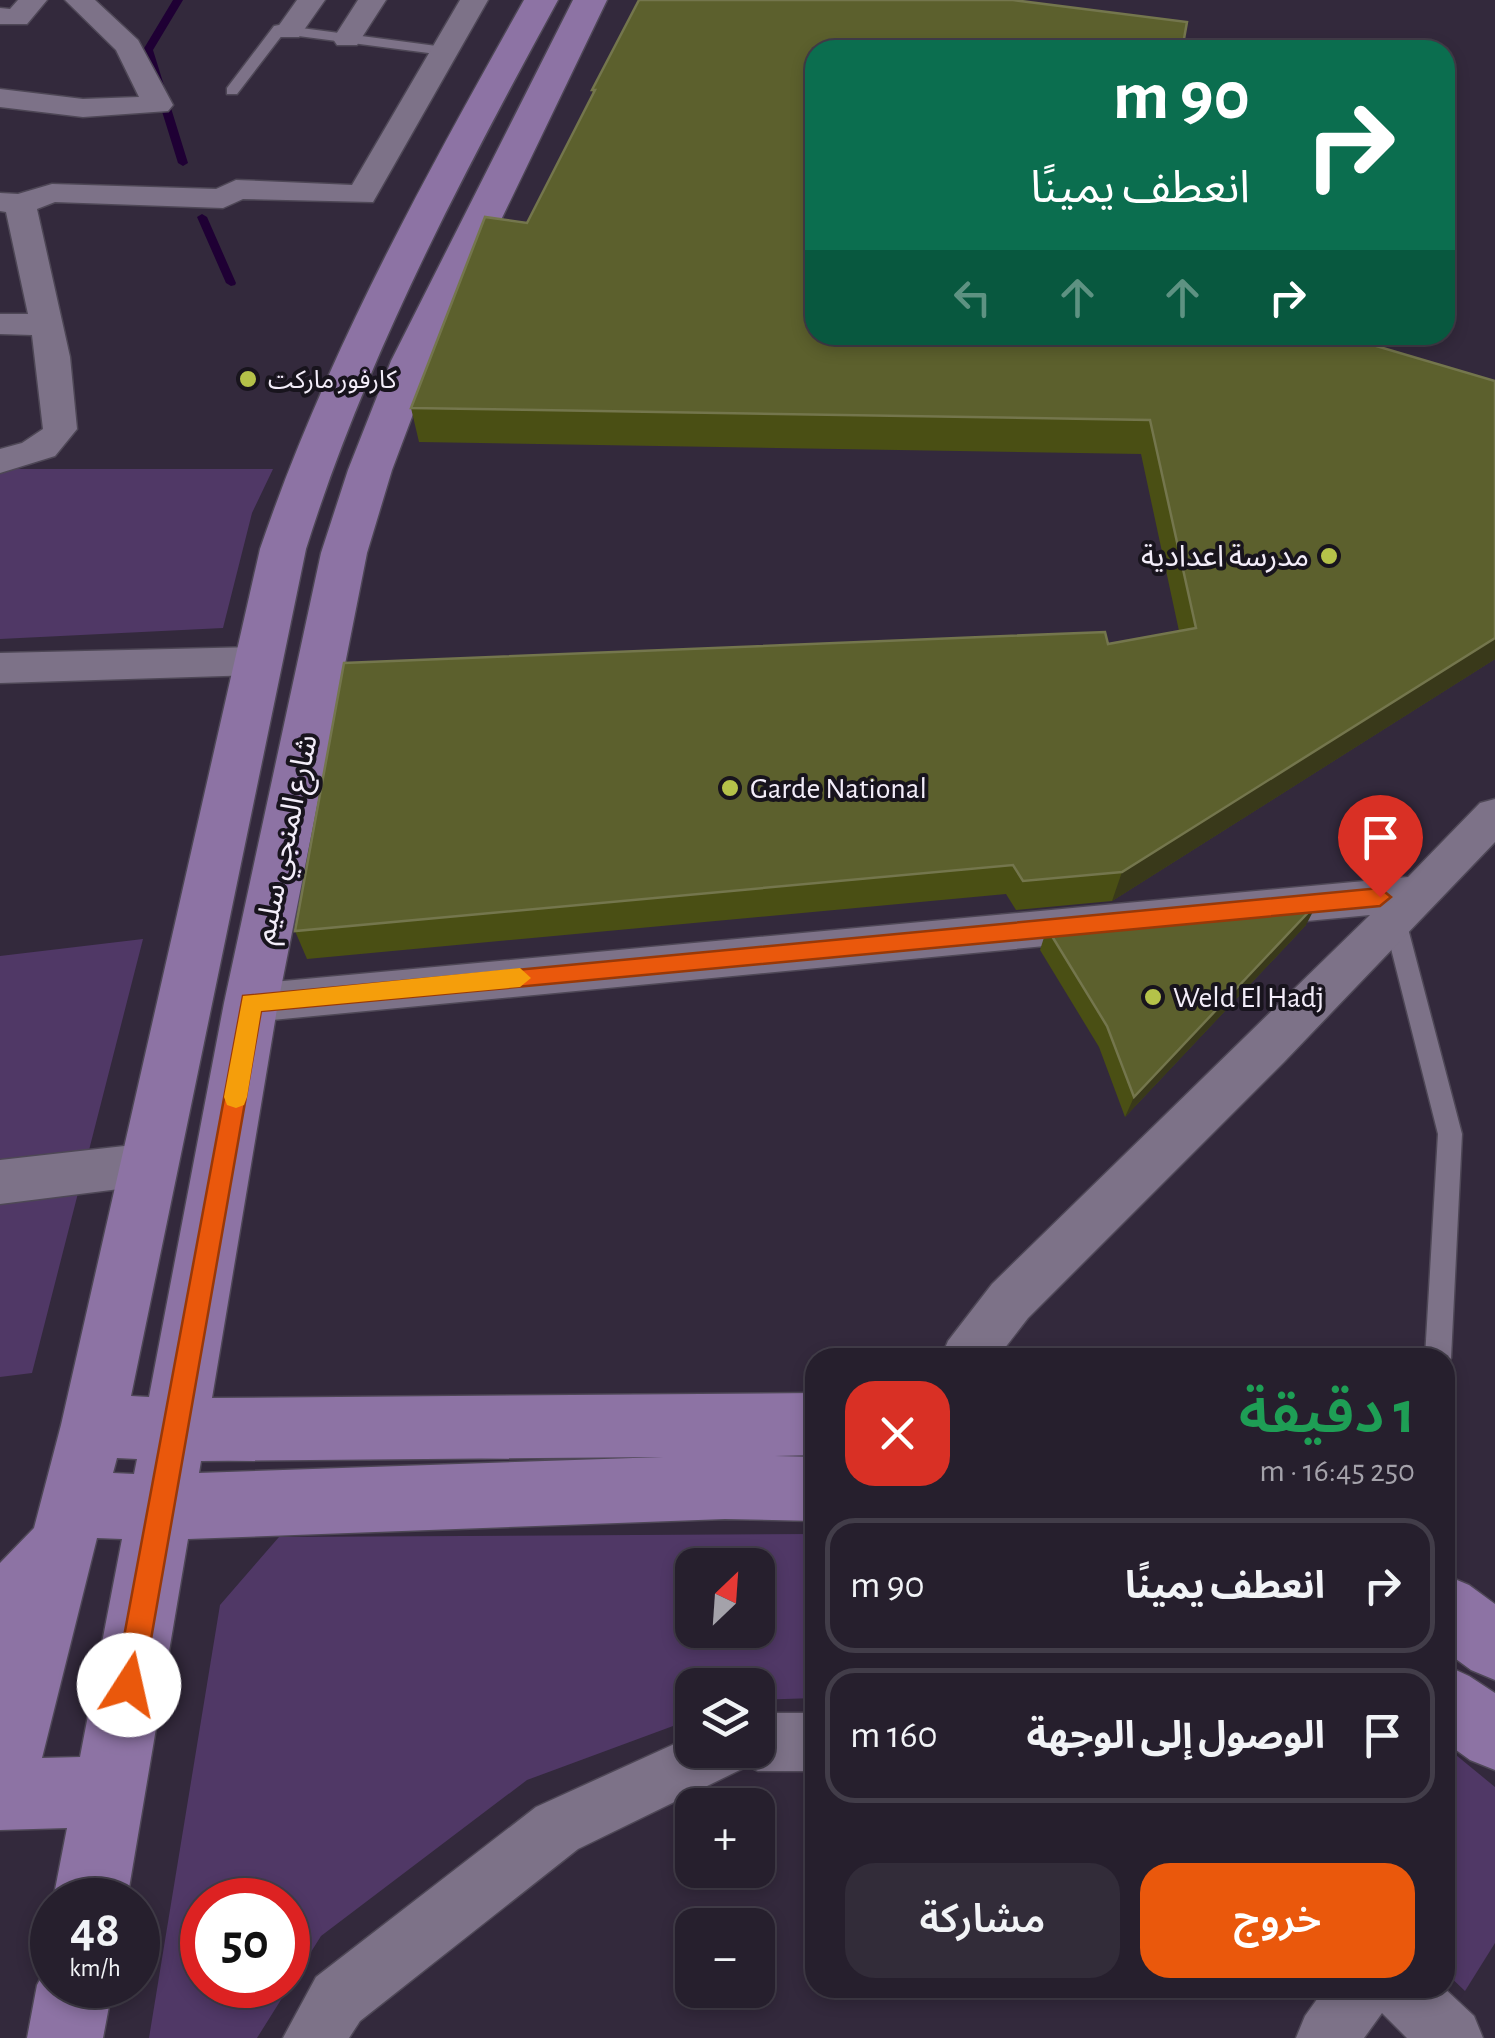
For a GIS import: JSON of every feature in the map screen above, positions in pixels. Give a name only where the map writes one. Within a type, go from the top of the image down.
[{"type":"main road","name":"شارع المنجي سليم","points":[[0,1784],[93,1425],[287,533],[335,402],[426,214],[540,0]]},
{"type":"main road","name":"شارع المنجي سليم","points":[[94,1878],[251,1003],[344,553],[370,470],[412,361],[590,0]]},
{"type":"main road","points":[[93,1425],[175,1430],[805,1424]]},
{"type":"main road","points":[[0,1611],[67,1525],[160,1507],[705,1487],[805,1490]]},
{"type":"main road","points":[[1455,1617],[1495,1646]]},
{"type":"main road","points":[[1455,1707],[1495,1736]]},
{"type":"main road","points":[[0,1794],[110,1792]]},
{"type":"main road","points":[[65,2038],[70,2008]]},
{"type":"street","points":[[0,16],[17,18],[33,0]]},
{"type":"street","points":[[0,98],[83,108],[158,106],[128,46],[79,0]]},
{"type":"street","points":[[290,31],[311,0]]},
{"type":"street","points":[[346,38],[372,0]]},
{"type":"street","points":[[0,462],[40,448],[60,428],[46,325],[10,203],[52,193],[222,199],[236,189],[362,195],[474,0]]},
{"type":"street","points":[[0,324],[46,325]]},
{"type":"street","points":[[0,668],[259,662]]},
{"type":"street","points":[[974,1348],[1010,1301],[1256,1061],[1495,815]]},
{"type":"street","points":[[251,1003],[1407,905]]},
{"type":"street","points":[[0,1182],[151,1164]]},
{"type":"street","points":[[1010,1301],[1012,1348]]},
{"type":"street","points":[[775,1742],[805,1742]]},
{"type":"street","points":[[314,2038],[338,1999],[557,1828],[687,1768]]},
{"type":"street","points":[[1326,2038],[1355,1998]]},
{"type":"street","points":[[1410,1998],[1452,2038]]},
{"type":"lane","points":[[232,91],[279,30],[444,52]]},
{"type":"lane","points":[[1407,905],[1450,1134],[1439,1348]]},
{"type":"shaded area","points":[[0,469],[273,469],[252,513],[223,628],[0,639]]},
{"type":"shaded area","points":[[143,939],[32,1373],[0,1377],[0,956]]},
{"type":"shaded area","points":[[805,1534],[805,1698],[775,1699],[775,1668],[675,1668],[675,1725],[527,1780],[321,1936],[310,1954],[310,1878],[180,1878],[180,2008],[276,2008],[257,2038],[149,2038],[154,2008],[160,2008],[160,1971],[220,1605],[279,1537]]},
{"type":"shaded area","points":[[1455,1754],[1495,1787],[1495,1943],[1465,1991],[1455,1982]]},
{"type":"building","points":[[639,0],[1013,0],[1187,22],[1184,40],[805,40],[805,345],[1373,345],[1495,381],[1495,638],[1122,872],[1023,881],[1013,865],[295,931],[344,663],[1105,632],[1108,644],[1196,628],[1150,420],[411,408],[485,217],[527,223]]},
{"type":"building","name":"Weld El Hadj","points":[[1318,902],[1134,1097],[1107,1026],[1047,928]]},
{"type":"waterway","points":[[178,0],[148,50],[183,163]]},
{"type":"waterway","points":[[202,217],[231,283]]},
{"type":"slow traffic","points":[[236,1097],[251,1003],[520,978]]},
{"type":"place","name":"كارفور ماركت","points":[[248,379]]},
{"type":"place","name":"مدرسة اعدادية","points":[[1329,556]]},
{"type":"place","name":"Garde National","points":[[730,788]]},
{"type":"place","name":"Weld El Hadj","points":[[1153,997]]},
{"type":"route","points":[[129,1685],[251,1003],[1380,897]]}]
